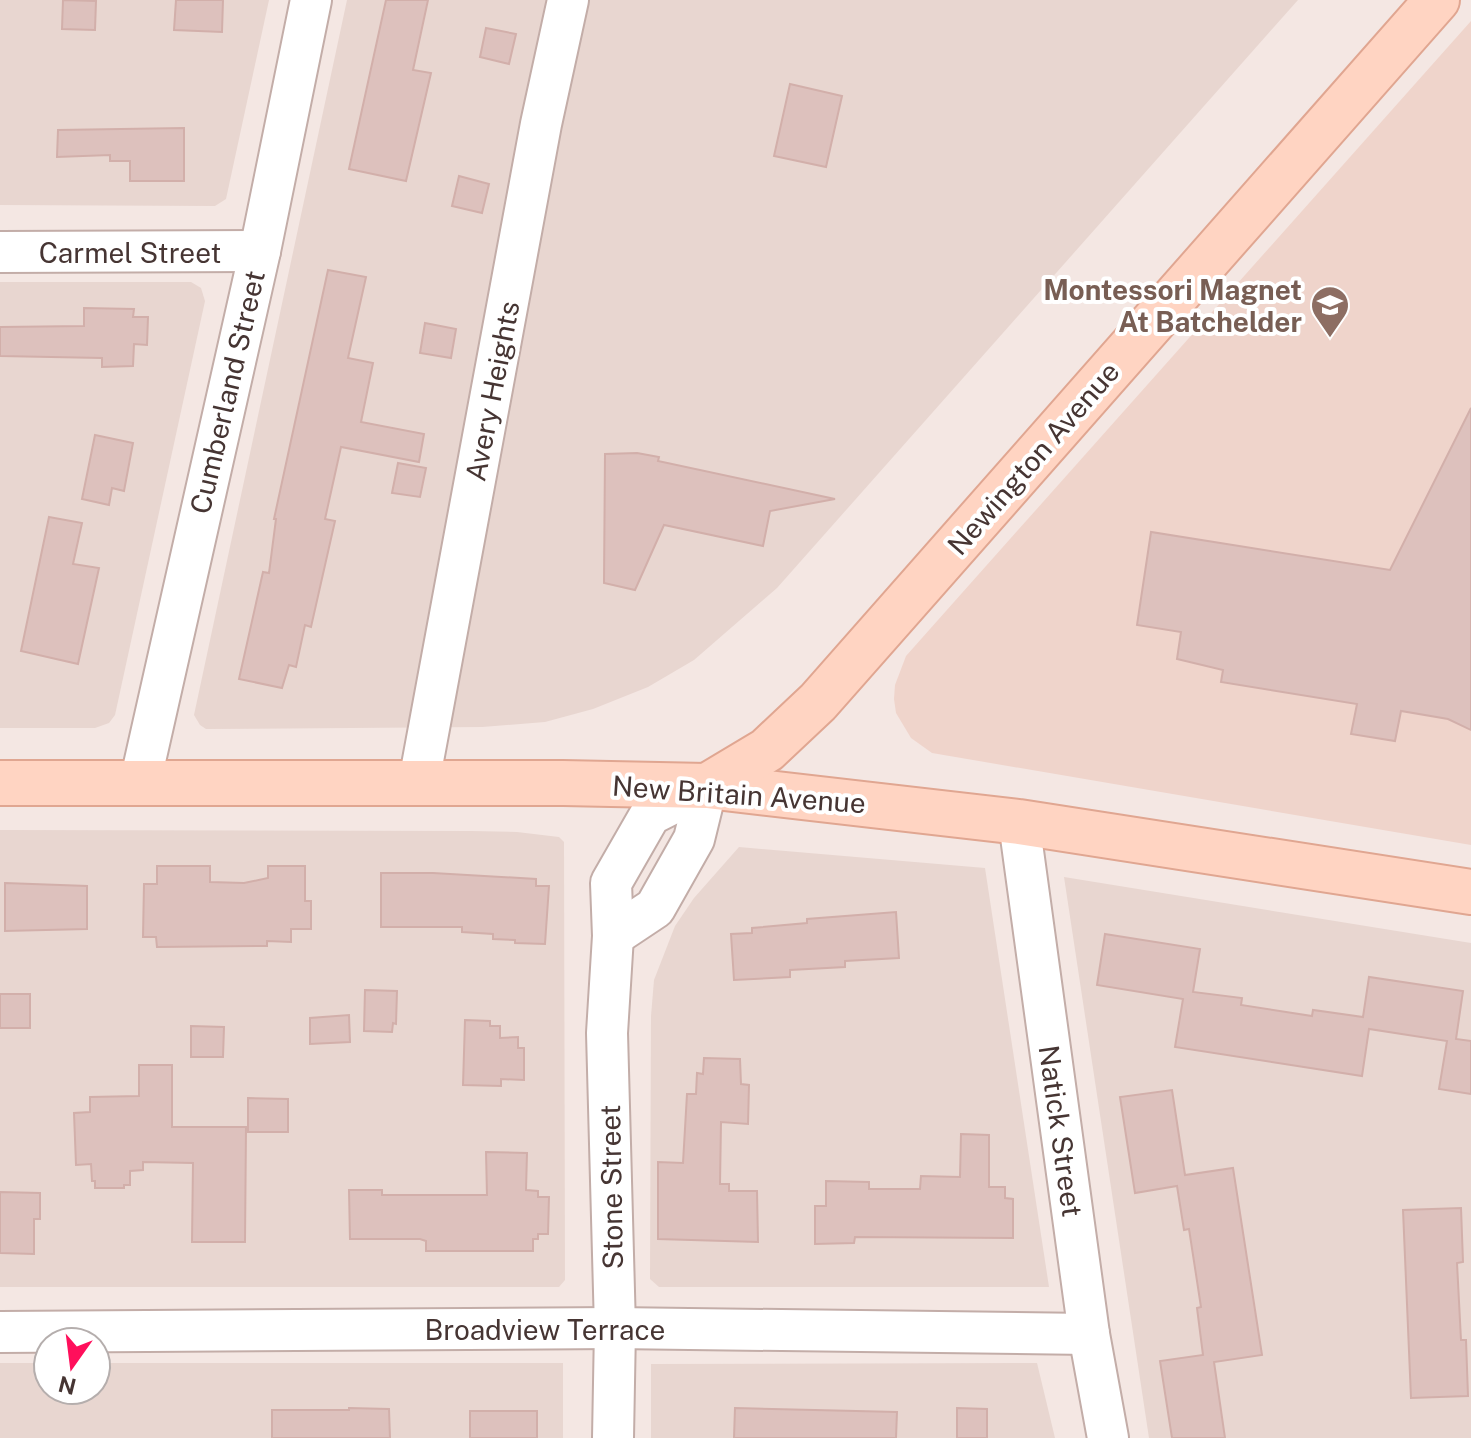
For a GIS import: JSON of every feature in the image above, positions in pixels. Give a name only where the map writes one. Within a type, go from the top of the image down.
[{"type":"main road","name":"Newington Avenue","points":[[707,786],[767,750],[818,702],[1437,0]]},
{"type":"main road","name":"New Britain Avenue","points":[[0,783],[419,782],[707,786],[1019,822],[1471,892]]},
{"type":"street","name":"Cumberland Street","points":[[140,783],[260,251],[311,0]]},
{"type":"street","name":"Avery Heights","points":[[419,782],[541,124],[568,0]]},
{"type":"street","name":"Carmel Street","points":[[0,252],[260,251]]},
{"type":"street","name":"Stone Street","points":[[613,1438],[615,1328],[607,1033],[613,936],[611,883],[650,815],[707,786]]},
{"type":"street","name":"Natick Street","points":[[1019,822],[1089,1334],[1108,1438]]},
{"type":"street","name":"Broadview Terrace","points":[[0,1332],[615,1328],[1089,1334]]},
{"type":"shaded area","points":[[0,0],[269,0],[226,199],[215,206],[0,205]]},
{"type":"shaded area","points":[[347,0],[1298,0],[777,588],[694,660],[648,687],[593,709],[545,722],[482,727],[206,729],[194,715]]},
{"type":"shaded area","name":"Montessori Magnet At Batchelder","points":[[1471,21],[1471,845],[932,753],[911,738],[896,713],[894,699],[895,685],[906,656]]},
{"type":"shaded area","points":[[0,282],[191,282],[201,288],[205,301],[115,715],[109,723],[95,728],[0,728]]},
{"type":"shaded area","points":[[0,830],[471,831],[559,837],[564,842],[565,1280],[559,1287],[0,1287]]},
{"type":"shaded area","points":[[739,847],[985,868],[1049,1287],[659,1287],[650,1279],[651,1016],[654,980],[675,926],[694,898]]},
{"type":"shaded area","points":[[1064,877],[1471,943],[1471,1438],[1149,1438]]},
{"type":"shaded area","points":[[0,1363],[32,1363],[32,1406],[112,1406],[112,1363],[563,1363],[563,1438],[0,1438]]},
{"type":"shaded area","points":[[1037,1363],[1055,1438],[651,1438],[651,1364]]},
{"type":"building","points":[[63,0],[96,1],[95,30],[62,29]]},
{"type":"building","points":[[176,0],[223,0],[222,32],[174,30]]},
{"type":"building","points":[[386,0],[428,0],[413,70],[431,73],[406,181],[349,169]]},
{"type":"building","points":[[486,28],[516,34],[509,64],[480,57]]},
{"type":"building","points":[[790,84],[842,96],[826,167],[774,156]]},
{"type":"building","points":[[184,128],[184,181],[130,181],[130,161],[110,161],[110,155],[57,157],[58,130]]},
{"type":"building","points":[[459,176],[489,184],[482,213],[452,206]]},
{"type":"building","points":[[328,270],[366,277],[348,358],[373,363],[361,422],[424,434],[419,462],[341,447],[325,519],[335,521],[311,627],[305,625],[296,667],[289,665],[282,688],[239,679],[263,572],[269,573],[274,519]]},
{"type":"building","points":[[84,308],[134,309],[133,317],[148,317],[147,345],[134,344],[133,366],[102,367],[102,358],[0,356],[0,327],[84,326]]},
{"type":"building","points":[[425,323],[456,329],[451,358],[420,353]]},
{"type":"building","points":[[1471,408],[1471,730],[1448,719],[1401,711],[1395,741],[1351,734],[1357,704],[1221,682],[1223,670],[1177,659],[1181,632],[1137,625],[1151,532],[1390,570]]},
{"type":"building","points":[[95,435],[133,443],[124,491],[112,488],[109,505],[82,499]]},
{"type":"building","points":[[637,453],[659,457],[658,461],[835,499],[770,511],[763,546],[664,525],[635,590],[604,583],[605,454]]},
{"type":"building","points":[[398,463],[426,468],[420,497],[392,493]]},
{"type":"building","points":[[49,517],[82,523],[73,564],[99,568],[78,664],[21,651]]},
{"type":"building","points":[[157,866],[210,866],[210,882],[244,883],[268,878],[268,866],[305,866],[305,901],[311,901],[311,929],[291,929],[291,942],[267,941],[267,946],[157,947],[156,937],[143,937],[144,884],[157,884]]},
{"type":"building","points":[[381,873],[536,879],[536,886],[549,886],[545,944],[493,939],[493,934],[462,932],[462,927],[381,927]]},
{"type":"building","points":[[5,883],[87,886],[87,929],[5,931]]},
{"type":"building","points":[[896,912],[899,958],[845,961],[845,967],[790,970],[790,977],[734,980],[731,934],[752,933],[752,928],[807,923],[807,919]]},
{"type":"building","points":[[1105,934],[1200,949],[1193,992],[1242,998],[1241,1005],[1312,1016],[1313,1010],[1363,1017],[1369,977],[1463,991],[1456,1039],[1471,1041],[1471,1094],[1439,1089],[1447,1041],[1369,1029],[1362,1076],[1175,1047],[1183,999],[1097,985]]},
{"type":"building","points":[[365,990],[397,991],[396,1024],[393,1023],[392,1032],[364,1031]]},
{"type":"building","points":[[0,994],[30,994],[30,1028],[0,1028]]},
{"type":"building","points":[[349,1015],[350,1042],[310,1044],[310,1018]]},
{"type":"building","points":[[465,1020],[490,1021],[490,1026],[500,1026],[500,1038],[518,1037],[518,1048],[524,1048],[524,1080],[501,1079],[501,1086],[463,1085]]},
{"type":"building","points":[[191,1026],[224,1027],[223,1057],[191,1057]]},
{"type":"building","points":[[704,1058],[740,1059],[741,1084],[749,1085],[748,1124],[721,1122],[720,1184],[729,1184],[729,1191],[757,1191],[758,1242],[658,1239],[658,1162],[683,1163],[687,1094],[696,1094],[697,1073],[703,1074]]},
{"type":"building","points":[[139,1065],[172,1065],[172,1127],[246,1127],[245,1242],[192,1242],[193,1163],[143,1162],[143,1170],[130,1171],[130,1185],[124,1185],[124,1188],[95,1188],[91,1164],[76,1165],[74,1113],[90,1112],[90,1097],[139,1096]]},
{"type":"building","points":[[1172,1090],[1185,1175],[1233,1168],[1262,1355],[1214,1362],[1225,1438],[1172,1438],[1160,1361],[1203,1355],[1197,1308],[1201,1307],[1189,1229],[1184,1230],[1177,1186],[1135,1193],[1120,1097]]},
{"type":"building","points":[[248,1098],[288,1099],[288,1132],[248,1132]]},
{"type":"building","points":[[961,1134],[989,1135],[989,1187],[1005,1187],[1005,1198],[1013,1199],[1013,1238],[855,1237],[854,1243],[815,1244],[815,1206],[826,1206],[826,1181],[869,1182],[869,1189],[920,1189],[921,1176],[960,1177]]},
{"type":"building","points":[[486,1152],[527,1153],[526,1190],[538,1191],[538,1197],[549,1197],[548,1234],[538,1234],[538,1239],[533,1239],[533,1251],[426,1251],[426,1241],[420,1239],[350,1239],[349,1190],[382,1190],[382,1195],[487,1195]]},
{"type":"building","points":[[0,1192],[40,1193],[40,1219],[34,1219],[34,1254],[0,1253]]},
{"type":"building","points":[[1461,1208],[1463,1262],[1457,1263],[1461,1340],[1466,1340],[1468,1396],[1411,1398],[1403,1210]]},
{"type":"building","points":[[735,1408],[897,1412],[896,1438],[734,1438]]},
{"type":"building","points":[[957,1408],[987,1409],[987,1438],[957,1438]]},
{"type":"building","points":[[389,1409],[390,1438],[272,1438],[272,1410]]},
{"type":"building","points":[[470,1411],[537,1411],[537,1438],[470,1438]]},
{"type":"place","name":"Montessori Magnet At Batchelder","points":[[1330,339]]}]
